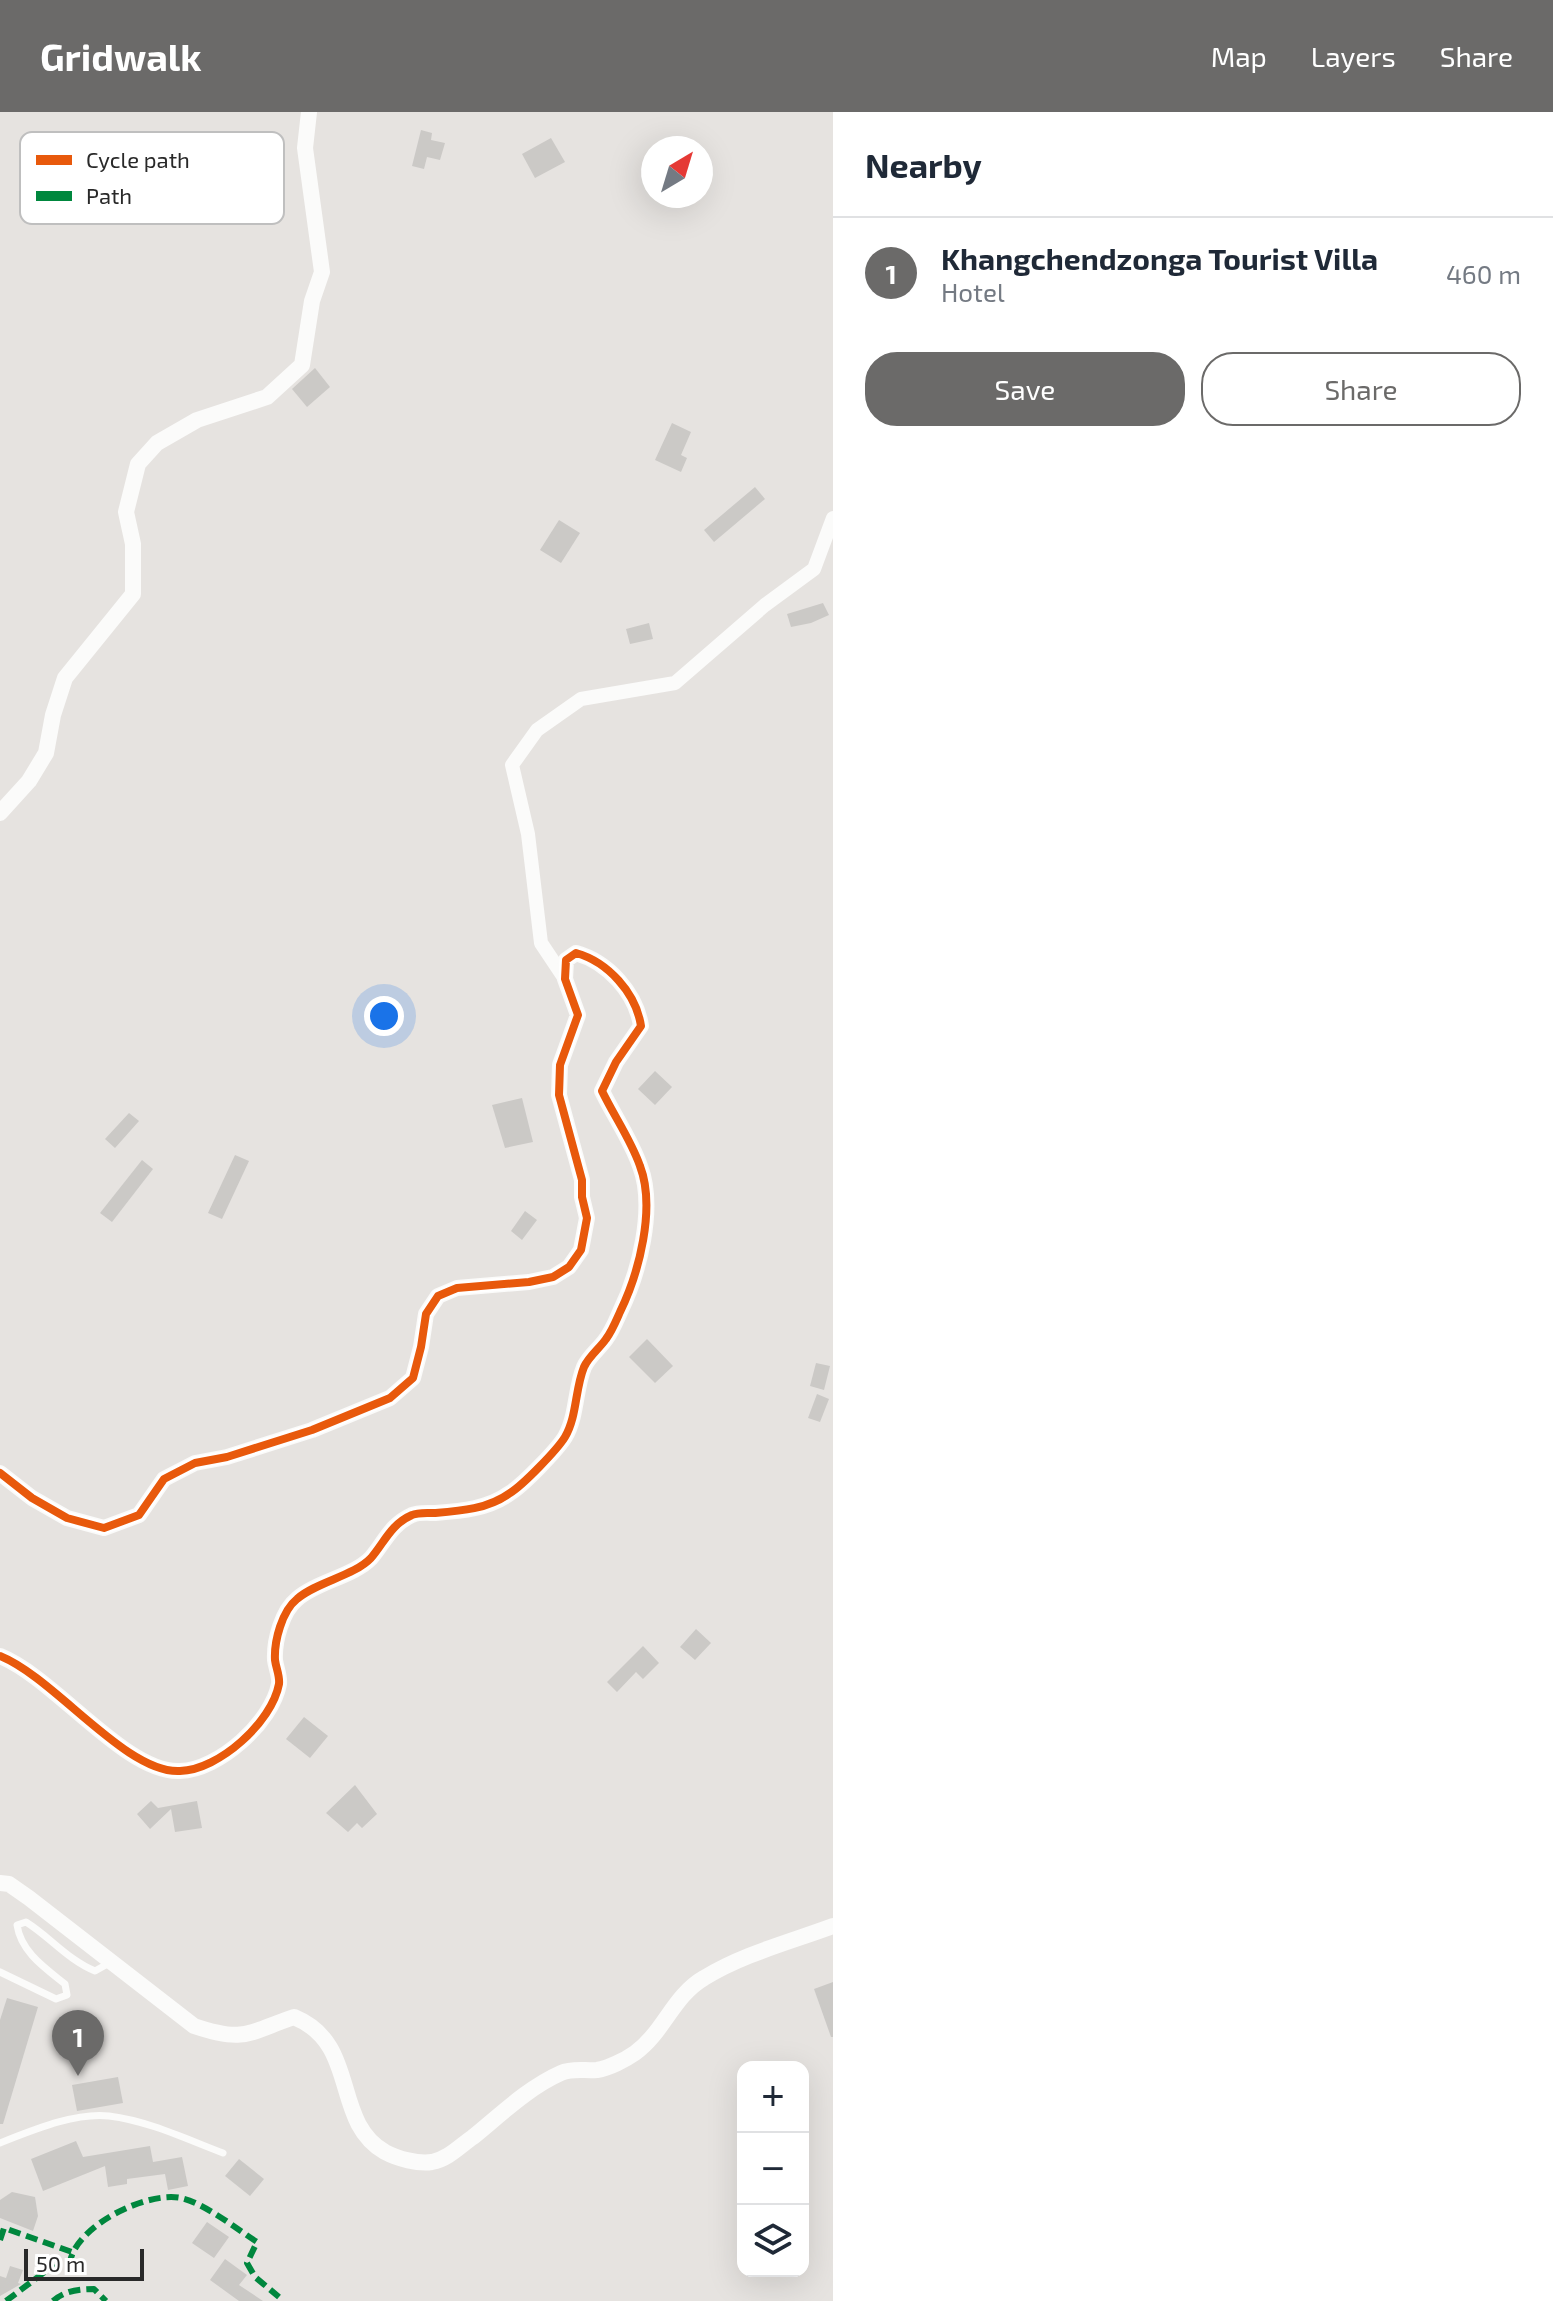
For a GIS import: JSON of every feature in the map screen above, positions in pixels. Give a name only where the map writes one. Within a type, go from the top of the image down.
[{"type":"street","points":[[0,813],[29,781],[46,753],[53,715],[65,678],[133,594],[133,544],[126,512],[138,464],[157,443],[197,420],[267,397],[302,365],[312,301],[322,272],[305,148],[309,112]]},
{"type":"street","points":[[0,1473],[32,1498],[67,1518],[104,1528],[139,1515],[164,1479],[195,1463],[227,1457],[312,1430],[390,1398],[413,1378],[426,1314],[438,1296],[457,1288],[553,1277],[569,1267],[581,1250],[587,1218],[582,1180],[559,1095],[560,1065],[578,1015],[565,979],[541,943],[528,834],[512,765],[537,730],[581,699],[675,683],[765,605],[814,569],[833,518]]},
{"type":"street","points":[[0,1656],[34,1674],[124,1749],[157,1769],[182,1772],[208,1763],[228,1753],[249,1734],[274,1697],[279,1681],[276,1643],[286,1612],[297,1599],[370,1560],[396,1525],[414,1513],[490,1505],[512,1493],[565,1437],[588,1359],[606,1340],[622,1309],[634,1275],[645,1226],[648,1194],[640,1165],[602,1091],[616,1062],[641,1026],[639,1014],[630,995],[613,974],[598,962],[576,953],[566,960],[565,979]]},
{"type":"street","points":[[0,1883],[9,1884],[19,1891],[194,2026],[223,2036],[248,2036],[294,2017],[311,2024],[327,2039],[357,2121],[365,2134],[384,2151],[410,2161],[432,2162],[451,2154],[545,2081],[564,2071],[597,2070],[635,2053],[659,2030],[688,1989],[705,1977],[731,1964],[833,1926]]},
{"type":"lane","points":[[0,1972],[56,1999],[67,1995],[65,1984],[22,1944],[17,1925],[26,1922],[43,1932],[79,1965],[95,1971],[111,1962]]},
{"type":"lane","points":[[0,2143],[47,2125],[106,2116],[149,2125],[223,2153]]},
{"type":"building","points":[[421,130],[432,133],[431,140],[445,143],[440,160],[427,157],[424,169],[412,166]]},
{"type":"building","points":[[551,138],[565,162],[535,178],[522,154]]},
{"type":"building","points":[[315,368],[330,387],[307,407],[292,389]]},
{"type":"building","points":[[672,423],[691,432],[681,455],[687,458],[681,472],[655,460]]},
{"type":"building","points":[[755,487],[765,499],[714,542],[704,530]]},
{"type":"building","points":[[559,520],[580,533],[561,563],[540,550]]},
{"type":"building","points":[[823,603],[829,615],[791,627],[787,614]]},
{"type":"building","points":[[649,623],[653,639],[630,644],[626,629]]},
{"type":"building","points":[[655,1071],[672,1087],[655,1105],[638,1089]]},
{"type":"building","points":[[522,1098],[533,1142],[505,1148],[492,1105]]},
{"type":"building","points":[[129,1113],[139,1121],[115,1148],[105,1139]]},
{"type":"building","points":[[235,1155],[249,1161],[222,1219],[208,1213]]},
{"type":"building","points":[[142,1160],[153,1169],[112,1222],[100,1213]]},
{"type":"building","points":[[525,1211],[537,1220],[522,1240],[511,1231]]},
{"type":"building","points":[[647,1339],[673,1366],[655,1383],[629,1357]]},
{"type":"building","points":[[816,1363],[830,1366],[824,1390],[810,1386]]},
{"type":"building","points":[[817,1394],[829,1399],[820,1422],[808,1418]]},
{"type":"building","points":[[696,1629],[711,1643],[695,1660],[680,1647]]},
{"type":"building","points":[[643,1646],[659,1663],[643,1679],[636,1672],[617,1692],[607,1682]]},
{"type":"building","points":[[304,1717],[328,1736],[310,1758],[286,1739]]},
{"type":"building","points":[[355,1785],[377,1814],[362,1828],[357,1823],[348,1832],[326,1813]]},
{"type":"building","points":[[151,1801],[158,1808],[197,1801],[202,1828],[175,1832],[171,1809],[150,1829],[137,1814]]},
{"type":"building","points":[[833,1982],[833,2037],[831,2037],[814,1989]]},
{"type":"building","points":[[7,1998],[38,2007],[3,2124],[0,2124],[0,2020]]},
{"type":"building","points":[[118,2077],[123,2103],[77,2111],[72,2085]]},
{"type":"building","points":[[76,2141],[83,2157],[150,2146],[153,2162],[182,2157],[188,2186],[168,2190],[165,2174],[127,2179],[127,2184],[108,2187],[105,2166],[43,2191],[31,2159]]},
{"type":"building","points":[[239,2159],[264,2179],[250,2196],[225,2176]]},
{"type":"building","points":[[12,2192],[35,2197],[38,2216],[33,2231],[0,2218],[0,2200]]},
{"type":"building","points":[[207,2222],[229,2237],[214,2258],[192,2243]]},
{"type":"building","points":[[225,2259],[247,2275],[239,2285],[263,2301],[239,2301],[210,2280]]},
{"type":"building","points":[[10,2266],[23,2270],[18,2283],[21,2284],[0,2296],[0,2276],[6,2278]]},
{"type":"marked path","points":[[6,2301],[46,2271],[70,2262],[75,2249],[99,2224],[132,2206],[166,2197],[181,2198],[200,2205],[257,2242],[247,2263],[255,2277],[279,2297]]},
{"type":"marked path","points":[[0,2240],[4,2228],[72,2252]]},
{"type":"marked path","points":[[53,2301],[83,2289],[94,2289],[106,2301]]},
{"type":"cycle path","points":[[0,1473],[32,1498],[67,1518],[104,1528],[139,1515],[164,1479],[195,1463],[227,1457],[312,1430],[390,1398],[413,1378],[426,1314],[438,1296],[457,1288],[553,1277],[569,1267],[581,1250],[587,1218],[582,1180],[559,1095],[560,1065],[578,1015],[565,979],[566,960],[576,953],[588,957],[619,980],[633,1002],[641,1026],[616,1062],[602,1091],[640,1166],[645,1183],[646,1220],[639,1260],[627,1296],[606,1339],[584,1367],[569,1429],[548,1458],[516,1489],[493,1503],[464,1510],[412,1515],[393,1529],[364,1564],[297,1599],[287,1611],[278,1636],[275,1660],[279,1684],[266,1713],[255,1728],[227,1753],[195,1769],[180,1771],[159,1768],[137,1757],[21,1667],[0,1656]]},
{"type":"place","name":"Khangchendzonga Tourist Villa","points":[[78,2076]]}]
